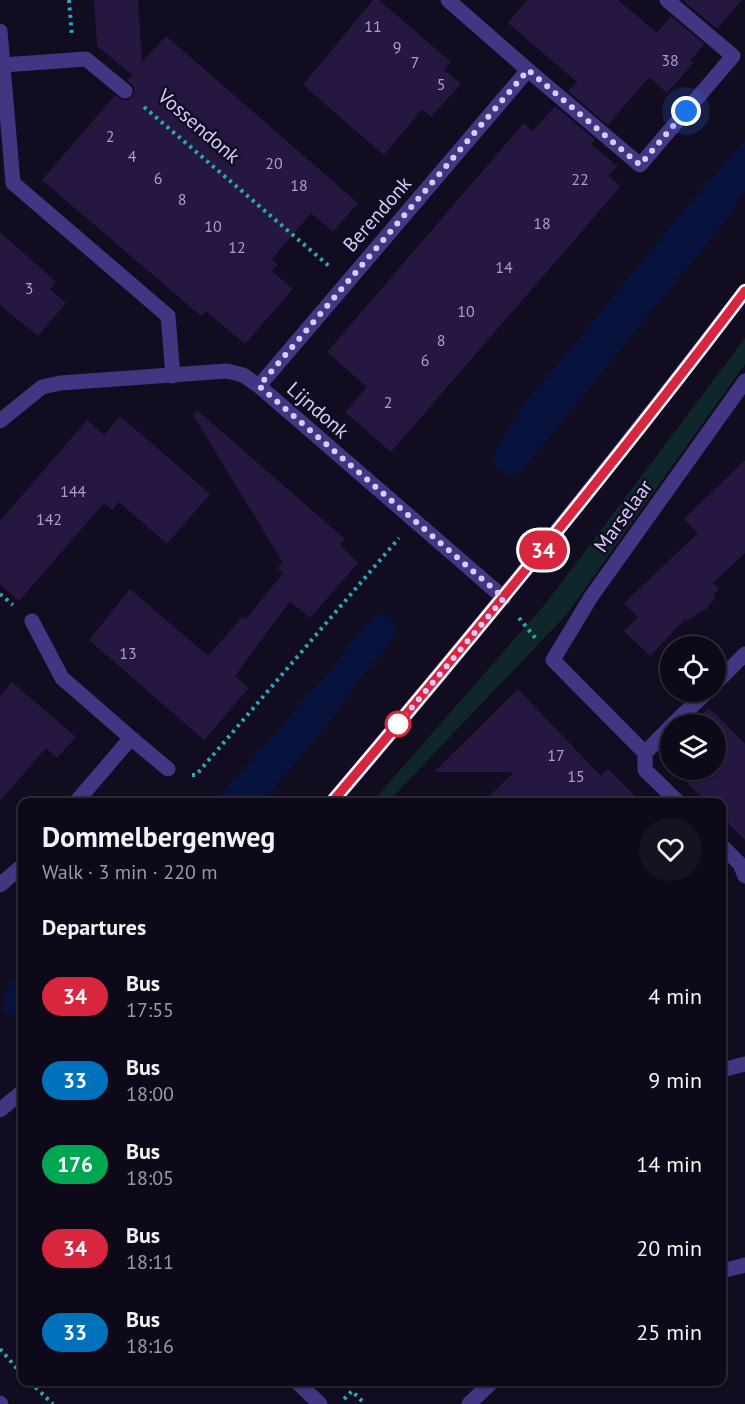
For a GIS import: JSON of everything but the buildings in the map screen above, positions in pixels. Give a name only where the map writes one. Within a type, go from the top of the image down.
[{"type":"street","points":[[448,0],[640,165],[733,56],[667,0]]},
{"type":"street","points":[[0,31],[13,183],[168,316],[173,376]]},
{"type":"street","points":[[3,65],[74,58],[86,59],[125,91]]},
{"type":"street","name":"Berendonk","points":[[259,386],[528,70]]},
{"type":"street","points":[[335,798],[504,598],[649,417],[745,291]]},
{"type":"street","name":"Lijndonk","points":[[0,421],[42,387],[60,383],[227,371],[243,375],[259,386],[504,598]]},
{"type":"street","name":"Marselaar","points":[[553,660],[591,597],[745,381]]},
{"type":"street","points":[[32,621],[62,678],[168,770]]},
{"type":"street","points":[[726,673],[745,654]]},
{"type":"street","points":[[553,660],[645,753],[645,770],[674,798]]},
{"type":"street","points":[[684,714],[697,702]]},
{"type":"street","points":[[79,798],[131,738]]},
{"type":"street","points":[[645,753],[660,738]]},
{"type":"street","points":[[726,850],[740,864],[745,876]]},
{"type":"street","points":[[0,885],[18,869]]},
{"type":"street","points":[[726,1069],[745,1064]]},
{"type":"street","points":[[0,1110],[18,1095]]},
{"type":"street","points":[[726,1269],[745,1265]]},
{"type":"street","points":[[301,1386],[320,1404]]},
{"type":"street","points":[[469,1404],[488,1386]]},
{"type":"path","points":[[69,0],[74,58]]},
{"type":"path","name":"Vossendonk","points":[[125,91],[347,281]]},
{"type":"path","points":[[168,770],[196,775],[414,522]]},
{"type":"path","points":[[504,598],[553,660]]},
{"type":"path","points":[[0,1349],[18,1369]]},
{"type":"path","points":[[34,1386],[53,1404]]},
{"type":"path","points":[[339,1404],[352,1391],[364,1404]]},
{"type":"green space","points":[[745,338],[745,364],[567,614],[392,798],[375,798],[546,603]]},
{"type":"water","points":[[745,140],[745,191],[726,220],[530,461],[520,472],[511,476],[499,471],[492,463],[499,445],[507,429],[529,398]]},
{"type":"water","points":[[375,615],[391,618],[397,625],[393,638],[325,728],[265,798],[217,798],[286,722]]},
{"type":"water","points":[[18,974],[18,1019],[5,1013],[4,1006],[5,995]]},
{"type":"bus line","name":"34","points":[[335,798],[504,598],[649,417],[745,291]]},
{"type":"route","points":[[398,724],[504,598],[259,386],[528,70],[640,165],[686,111]]}]
